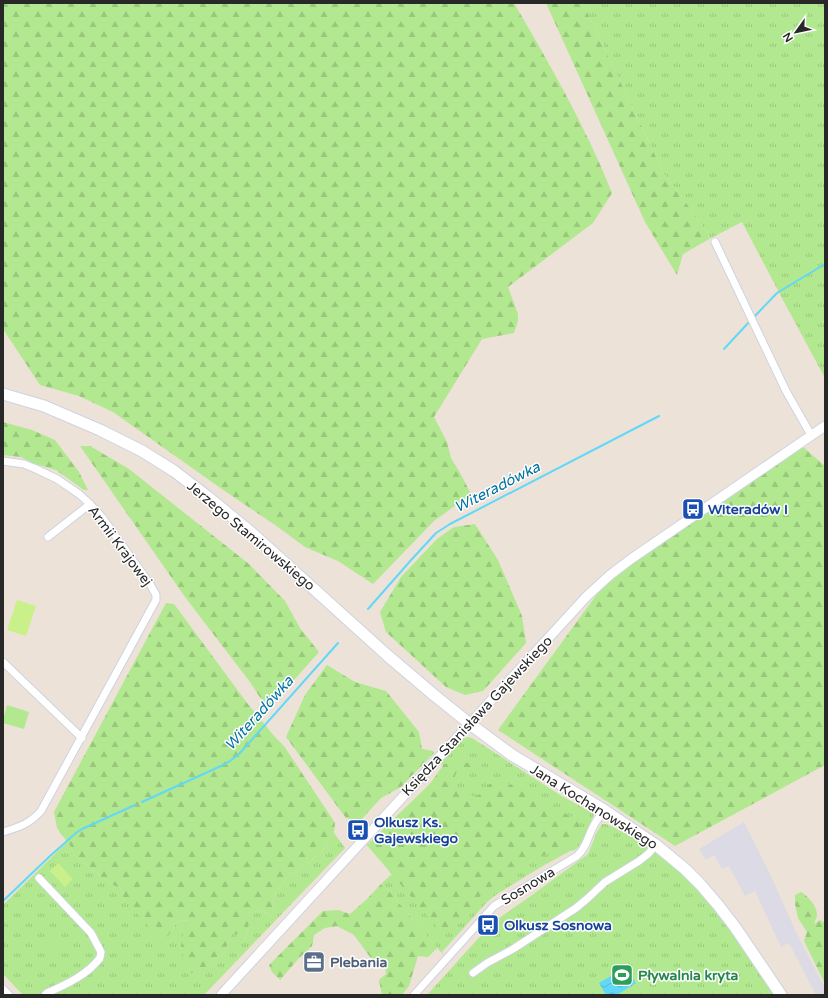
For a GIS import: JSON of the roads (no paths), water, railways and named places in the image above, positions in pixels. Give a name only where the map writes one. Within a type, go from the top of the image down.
[{"type":"main road","name":"Jerzego Stamirowskiego","points":[[3,394],[44,406],[100,430],[142,451],[174,471],[242,525],[350,622],[434,695],[470,724]]},
{"type":"main road","name":"Jana Kochanowskiego","points":[[470,724],[512,756],[604,810],[656,845],[685,870],[700,884],[735,927],[781,995]]},
{"type":"street","points":[[715,242],[786,391],[811,435]]},
{"type":"street","name":"Księdza Stanisława Gajewskiego","points":[[222,995],[587,596],[635,555],[825,426]]},
{"type":"street","name":"Armii Krajowej","points":[[3,461],[24,464],[46,473],[69,487],[90,504],[102,517],[150,584],[156,595],[156,600],[41,811],[33,820],[26,824],[3,832]]},
{"type":"street","points":[[48,537],[90,504]]},
{"type":"street","points":[[3,662],[82,738]]},
{"type":"street","name":"Sosnowa","points":[[414,995],[494,906],[577,856],[585,846],[592,829],[604,810]]},
{"type":"street","points":[[473,972],[513,950],[576,908],[605,882],[639,861],[656,845]]},
{"type":"street","points":[[39,878],[91,933],[101,952],[100,958],[84,974],[45,995]]},
{"type":"street","points":[[3,989],[9,995]]},
{"type":"water","name":"Pływalnia kryta","points":[[626,967],[636,983],[617,995],[606,995],[599,983]]},
{"type":"waterway","name":"Witeradówka","points":[[753,318],[777,293],[825,264]]},
{"type":"waterway","name":"Witeradówka","points":[[724,349],[750,321]]},
{"type":"waterway","name":"Witeradówka","points":[[368,609],[436,533],[450,524],[659,416]]},
{"type":"waterway","name":"Witeradówka","points":[[142,802],[221,766],[239,754],[338,643]]},
{"type":"waterway","name":"Witeradówka","points":[[3,901],[76,833],[135,805]]},
{"type":"place","name":"Witeradów I","points":[[693,509]]},
{"type":"place","name":"Olkusz Ks. Gajewskiego","points":[[358,830]]},
{"type":"place","name":"Olkusz Sosnowa","points":[[488,925]]},
{"type":"place","name":"Plebania","points":[[314,962]]},
{"type":"place","name":"Pływalnia kryta","points":[[622,975]]}]
